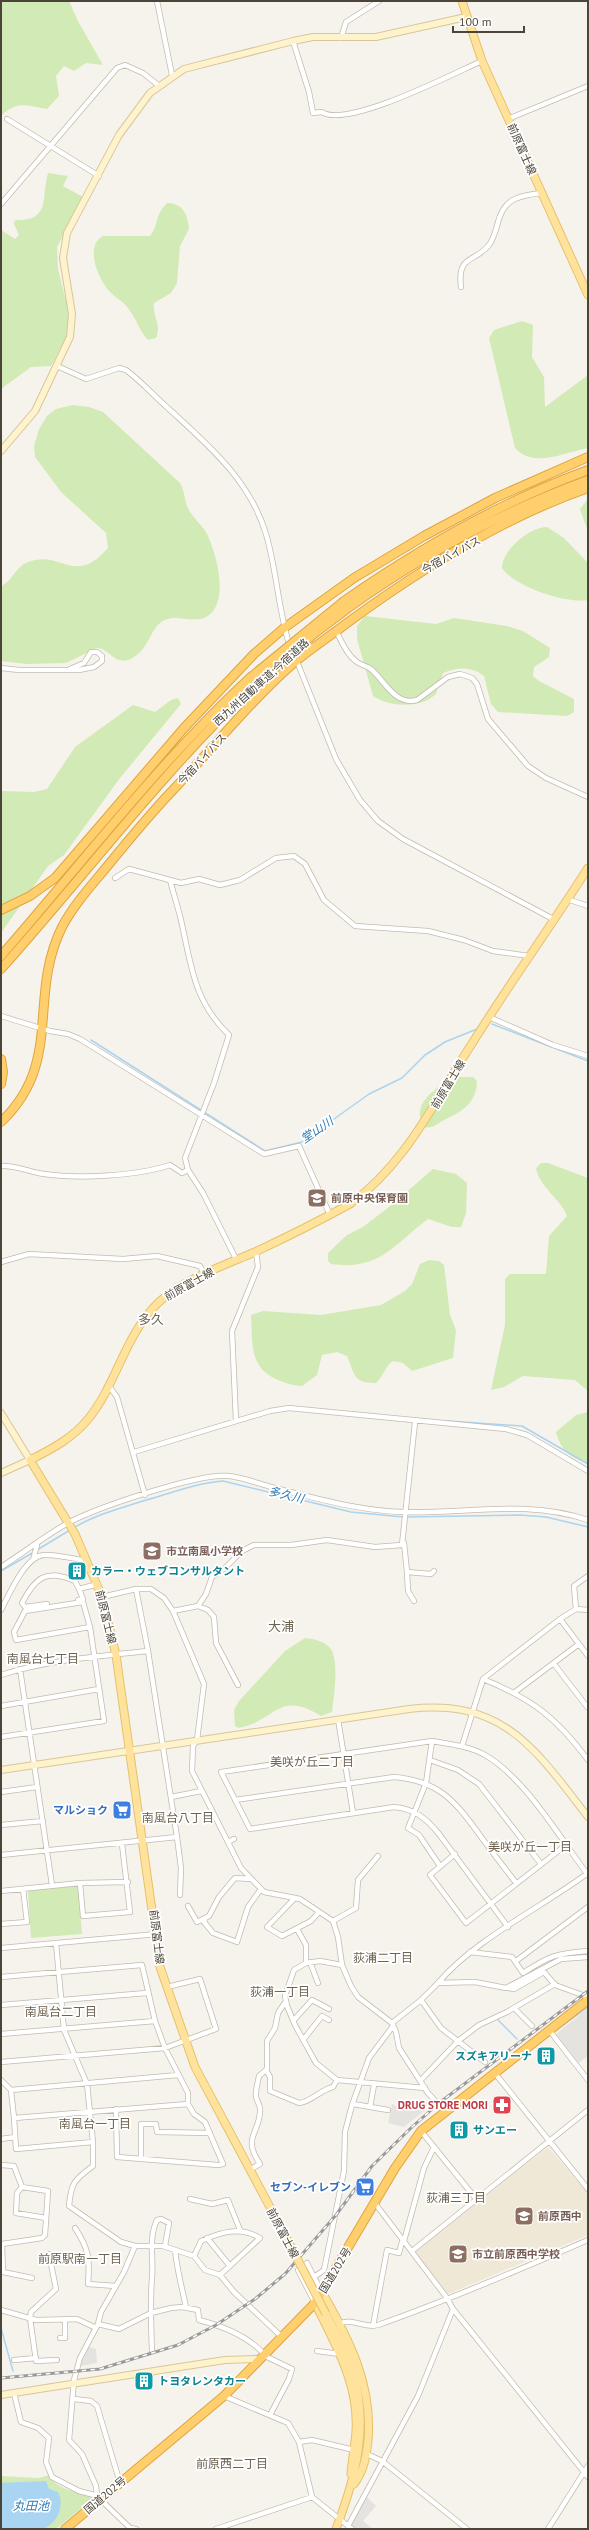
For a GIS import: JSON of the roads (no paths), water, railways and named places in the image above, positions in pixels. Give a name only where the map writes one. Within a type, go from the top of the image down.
[{"type":"highway","points":[[1,910],[34,894],[55,878],[184,728],[254,654],[284,628],[354,578],[424,536],[495,498],[588,457]]},
{"type":"highway","name":"西九州自動車道;今宿道路","points":[[1,956],[158,771],[193,733],[253,680],[315,633],[346,605],[416,554],[456,531],[535,492],[588,470]]},
{"type":"highway","name":"西九州自動車道;今宿道路","points":[[346,605],[459,539],[501,517],[588,480]]},
{"type":"highway","name":"今宿バイパス","points":[[1,1122],[19,1103],[31,1081],[39,1054],[44,985],[51,953],[62,928],[78,902],[144,821],[267,689],[297,661],[336,631],[406,581],[438,562],[523,516],[588,488]]},
{"type":"highway","name":"西九州自動車道;今宿道路","points":[[1,969],[155,788],[253,680]]},
{"type":"highway","points":[[1,1059],[3,1072],[1,1084]]},
{"type":"highway","name":"国道202号","points":[[67,2528],[99,2497],[120,2483],[224,2396],[315,2303],[374,2202],[421,2131],[588,1998]]},
{"type":"main road","name":"前原富士線","points":[[462,1],[466,17],[482,61],[588,295]]},
{"type":"main road","name":"前原富士線","points":[[336,2529],[350,2488],[360,2446],[360,2406],[352,2368],[326,2314],[251,2169],[228,2132],[195,2067],[185,2040],[160,1967],[157,1934],[116,1655],[102,1597],[89,1562],[75,1534],[30,1460],[73,1435],[97,1407],[109,1386],[132,1337],[147,1313],[175,1291],[236,1259],[256,1251],[330,1215],[368,1191],[396,1162],[434,1107],[489,1017],[588,868]]},
{"type":"main road","points":[[322,2292],[358,2361],[365,2388],[368,2414],[367,2454],[363,2470],[350,2488]]},
{"type":"main road","points":[[315,2303],[340,2354],[354,2402],[356,2431],[350,2488]]},
{"type":"street","points":[[156,1],[172,75]]},
{"type":"street","points":[[341,38],[346,22],[379,1]]},
{"type":"street","points":[[1,451],[35,411],[70,336],[72,322],[71,303],[64,268],[63,248],[67,233],[132,115],[158,85],[184,69],[293,41],[313,37],[376,37],[466,17]]},
{"type":"street","points":[[293,41],[309,92],[313,113],[322,112],[327,115],[356,114],[377,108],[482,61]]},
{"type":"street","points":[[1,204],[117,68],[125,64],[143,73],[158,85]]},
{"type":"street","points":[[508,119],[588,86]]},
{"type":"street","points":[[7,119],[99,176]]},
{"type":"street","points":[[461,287],[463,266],[467,260],[482,252],[491,242],[500,212],[505,205],[522,195],[541,193]]},
{"type":"street","points":[[57,366],[86,379],[119,368],[126,370],[225,462],[243,486],[262,521],[273,562],[284,628],[336,759],[360,800],[378,821],[403,839],[553,919]]},
{"type":"street","points":[[336,631],[345,649],[356,662],[370,668],[389,691],[402,698],[417,700],[441,681],[455,675],[464,674],[472,678],[477,684],[488,718],[528,766],[546,778],[588,797]]},
{"type":"street","points":[[1,668],[20,670],[70,669],[94,667],[102,661],[102,656],[97,652],[91,652],[84,663],[70,669]]},
{"type":"street","points":[[115,878],[129,869],[181,883],[199,879],[216,885],[231,884],[276,858],[294,856],[305,864],[324,900],[355,926],[428,931],[464,940],[493,951],[529,956]]},
{"type":"street","points":[[170,880],[180,916],[192,975],[202,1000],[229,1034],[185,1158],[188,1170],[203,1193],[236,1259]]},
{"type":"street","points":[[566,899],[588,906]]},
{"type":"street","points":[[1,1016],[68,1034],[80,1039],[264,1154],[299,1146],[330,1215]]},
{"type":"street","points":[[489,1017],[546,1042],[588,1056]]},
{"type":"street","points":[[1,1166],[60,1175],[131,1173],[170,1166],[182,1172],[188,1170]]},
{"type":"street","points":[[236,1421],[232,1331],[258,1267],[256,1251]]},
{"type":"street","points":[[1,1262],[29,1254],[123,1259],[157,1256],[200,1266],[205,1275]]},
{"type":"street","points":[[109,1386],[117,1397],[134,1452],[145,1495]]},
{"type":"street","points":[[134,1452],[270,1411],[289,1408],[415,1422],[506,1429],[527,1435],[588,1471]]},
{"type":"street","points":[[1,1413],[30,1460],[1,1473]]},
{"type":"street","points":[[414,1600],[408,1591],[404,1543],[405,1513],[415,1422]]},
{"type":"street","points":[[1,1567],[36,1547],[68,1523],[145,1495],[216,1475],[247,1480],[345,1505],[405,1513],[533,1508],[564,1513],[588,1520]]},
{"type":"street","points":[[198,1606],[206,1594],[212,1577],[224,1569],[242,1551],[254,1545],[291,1545],[327,1540],[375,1547],[398,1546],[404,1543]]},
{"type":"street","points":[[33,1560],[36,1547]]},
{"type":"street","points":[[1,1610],[25,1566],[33,1560],[43,1555],[89,1562]]},
{"type":"street","points":[[407,1572],[431,1574],[434,1572]]},
{"type":"street","points":[[44,1576],[70,1578],[76,1581],[80,1589],[83,1599],[25,1607],[22,1603],[35,1581],[44,1576]]},
{"type":"street","points":[[576,1609],[574,1586],[588,1576]]},
{"type":"street","points":[[80,1589],[98,1584]]},
{"type":"street","points":[[102,1597],[136,1590],[151,1589],[158,1593],[172,1611],[204,1684],[197,1740],[193,1746],[192,1770],[201,1791],[241,1868],[261,1889],[271,1894],[300,1899],[332,1921],[338,1938],[342,1965],[351,1986],[358,1997],[392,2024],[399,2048],[424,2088],[445,2111]]},
{"type":"street","points":[[136,1590],[148,1651],[177,1837],[181,1868],[180,1894]]},
{"type":"street","points":[[1,1737],[104,1721],[90,1628],[83,1602],[25,1611],[14,1632],[16,1640],[90,1628]]},
{"type":"street","points":[[172,1611],[198,1606],[208,1610],[214,1617],[216,1643],[238,1685]]},
{"type":"street","points":[[462,1746],[482,1679],[560,1619],[576,1609],[588,1610]]},
{"type":"street","points":[[560,1619],[588,1656]]},
{"type":"street","points":[[515,1692],[579,1644]]},
{"type":"street","points":[[1,1675],[20,1669],[94,1657],[148,1651]]},
{"type":"street","points":[[554,1664],[588,1708]]},
{"type":"street","points":[[20,1669],[52,1885]]},
{"type":"street","points":[[482,1679],[515,1692],[538,1706],[570,1736],[588,1760]]},
{"type":"street","points":[[1,1706],[99,1689]]},
{"type":"street","points":[[1,1770],[338,1719],[429,1707],[472,1712],[498,1722],[530,1745],[588,1817]]},
{"type":"street","points":[[338,1719],[353,1813]]},
{"type":"street","points":[[432,1741],[426,1783],[408,1828],[419,1835],[440,1866]]},
{"type":"street","points":[[250,1829],[221,1772],[432,1741],[462,1746],[484,1754],[505,1768],[588,1873],[470,1952],[451,1968],[421,2000],[392,2024],[369,2058],[359,2084],[345,2132],[344,2171],[331,2241],[324,2270],[314,2277]]},
{"type":"street","points":[[430,1760],[458,1770],[479,1784],[541,1864]]},
{"type":"street","points":[[235,1800],[394,1776],[413,1778],[426,1783],[454,1801],[516,1883]]},
{"type":"street","points":[[1,1792],[37,1787]]},
{"type":"street","points":[[171,1797],[201,1791]]},
{"type":"street","points":[[245,1833],[250,1829],[394,1807],[415,1812],[429,1821],[491,1902],[508,1927]]},
{"type":"street","points":[[1,1825],[42,1821]]},
{"type":"street","points":[[1,1855],[122,1844],[177,1837]]},
{"type":"street","points":[[228,1842],[234,1838]]},
{"type":"street","points":[[80,1883],[83,1916],[130,1912],[128,1882],[122,1844]]},
{"type":"street","points":[[455,1854],[430,1875],[466,1923],[566,1845]]},
{"type":"street","points":[[332,1921],[356,1908],[358,1880],[378,1856]]},
{"type":"street","points":[[188,1906],[197,1922],[209,1916],[219,1896],[235,1878],[251,1878]]},
{"type":"street","points":[[1,1891],[80,1883],[128,1882]]},
{"type":"street","points":[[1,1924],[27,1922],[23,1888]]},
{"type":"street","points":[[205,1918],[204,1922],[213,1933],[237,1942],[248,1907],[261,1889]]},
{"type":"street","points":[[295,1898],[267,1927],[282,1936],[311,1921],[320,1912]]},
{"type":"street","points":[[516,1961],[588,1907]]},
{"type":"street","points":[[297,1928],[306,1945],[308,1962],[318,1983]]},
{"type":"street","points":[[1,1948],[157,1934]]},
{"type":"street","points":[[56,1942],[64,2030],[87,2084],[93,2142],[92,2166],[77,2177],[70,2186],[69,2206],[121,2242],[135,2246],[165,2246],[194,2256],[205,2270],[220,2275],[234,2292],[282,2337]]},
{"type":"street","points":[[470,1952],[512,1957],[523,1973],[546,1958],[561,1952],[588,1951]]},
{"type":"street","points":[[506,1988],[561,1959],[588,1957]]},
{"type":"street","points":[[342,1965],[320,1961],[308,1962],[294,1970],[285,1996],[293,2021],[316,2063],[337,2080],[359,2084],[424,2088]]},
{"type":"street","points":[[1,1977],[142,1965],[147,1993],[165,2048],[188,2093],[188,2104],[194,2114],[205,2122],[223,2164],[117,2157],[116,2109]]},
{"type":"street","points":[[438,1983],[475,1982],[514,1989],[544,1972],[554,1984],[588,1998]]},
{"type":"street","points":[[1,2062],[165,2048],[216,2029],[200,1979],[167,1988]]},
{"type":"street","points":[[420,2081],[458,2041],[478,2025],[514,2008],[554,1984]]},
{"type":"street","points":[[1,2005],[147,1993]]},
{"type":"street","points":[[293,2021],[312,2000],[329,2009]]},
{"type":"street","points":[[421,2000],[441,2028],[485,2062]]},
{"type":"street","points":[[286,2001],[278,2013],[275,2028],[266,2041],[266,2070],[270,2076],[270,2091],[299,2103],[311,2099],[322,2090],[333,2087],[337,2080]]},
{"type":"street","points":[[514,2008],[532,2026]]},
{"type":"street","points":[[303,2040],[322,2016],[329,2020]]},
{"type":"street","points":[[1,2034],[64,2030],[155,2021]]},
{"type":"street","points":[[549,2030],[588,2080]]},
{"type":"street","points":[[251,2169],[260,2164],[255,2156],[252,2134],[259,2120],[260,2107],[256,2098],[259,2076],[266,2070]]},
{"type":"street","points":[[494,2072],[588,2189]]},
{"type":"street","points":[[11,2090],[178,2075]]},
{"type":"street","points":[[1,2080],[11,2090],[16,2149],[93,2142]]},
{"type":"street","points":[[370,2107],[374,2085]]},
{"type":"street","points":[[14,2118],[188,2104]]},
{"type":"street","points":[[353,2104],[388,2110]]},
{"type":"street","points":[[412,2251],[588,2110]]},
{"type":"street","points":[[141,2159],[141,2124],[156,2124],[157,2132],[210,2133]]},
{"type":"street","points":[[421,2131],[477,2200]]},
{"type":"street","points":[[1,2139],[15,2137]]},
{"type":"street","points":[[374,2326],[387,2250],[399,2253],[402,2242],[404,2241],[424,2168],[434,2147]]},
{"type":"street","points":[[1,2165],[14,2166],[22,2188]]},
{"type":"street","points":[[22,2188],[48,2191],[45,2235],[42,2238],[2,2244],[2,2272],[32,2278]]},
{"type":"street","points":[[22,2188],[17,2193],[16,2213],[46,2218]]},
{"type":"street","points":[[190,2198],[212,2204],[228,2200],[240,2230]]},
{"type":"street","points":[[374,2202],[447,2298],[453,2309],[588,2477]]},
{"type":"street","points":[[152,2351],[152,2245],[154,2226],[161,2219],[169,2222],[170,2226],[165,2246]]},
{"type":"street","points":[[75,2228],[86,2246],[90,2264],[88,2284],[116,2286]]},
{"type":"street","points":[[194,2256],[197,2247],[207,2238],[226,2231],[240,2230],[252,2233],[260,2238],[220,2275]]},
{"type":"street","points":[[207,2238],[230,2266]]},
{"type":"street","points":[[340,2324],[344,2321],[374,2326],[447,2298],[588,2240]]},
{"type":"street","points":[[99,2497],[96,2486],[82,2454],[69,2440],[74,2399],[73,2384],[80,2358],[97,2326],[101,2312],[116,2286],[135,2246]]},
{"type":"street","points":[[175,2250],[177,2273],[181,2281],[186,2307]]},
{"type":"street","points":[[49,2254],[56,2289],[31,2312],[30,2318],[36,2361],[57,2360]]},
{"type":"street","points":[[315,2303],[298,2270],[307,2263],[322,2292]]},
{"type":"street","points":[[1,2310],[30,2318],[65,2321],[82,2320],[97,2326],[119,2329],[151,2313],[171,2308],[186,2307],[198,2310],[199,2320],[255,2344],[262,2356]]},
{"type":"street","points":[[224,2396],[288,2423],[299,2442],[312,2497],[350,2527],[382,2461],[418,2396],[453,2309]]},
{"type":"street","points":[[60,2338],[65,2338],[65,2321]]},
{"type":"street","points":[[317,2352],[340,2354]]},
{"type":"street","points":[[1,2395],[225,2360],[262,2356],[292,2369],[289,2379],[270,2415]]},
{"type":"street","points":[[14,2360],[36,2358]]},
{"type":"street","points":[[14,2393],[21,2422],[38,2428],[49,2438],[46,2462],[52,2477],[79,2491],[99,2497],[130,2528],[136,2529]]},
{"type":"street","points":[[74,2399],[91,2401],[97,2406],[120,2483]]},
{"type":"street","points":[[299,2442],[312,2440],[354,2450]]},
{"type":"street","points":[[367,2454],[382,2461],[467,2529]]},
{"type":"street","points":[[548,2529],[583,2471],[588,2466]]},
{"type":"street","points":[[216,2529],[312,2497]]},
{"type":"water","name":"丸田池","points":[[46,2481],[49,2489],[58,2492],[60,2497],[61,2503],[59,2514],[56,2519],[48,2527],[42,2529],[1,2529],[1,2483]]},
{"type":"waterway","name":"堂山川","points":[[492,1024],[588,1061]]},
{"type":"waterway","name":"堂山川","points":[[91,1040],[265,1151],[302,1142],[369,1094],[402,1078],[425,1055],[445,1042],[477,1029]]},
{"type":"waterway","points":[[448,1421],[522,1426],[588,1464]]},
{"type":"waterway","name":"多久川","points":[[75,1527],[101,1515],[146,1500],[194,1486],[223,1481],[351,1512],[403,1517]]},
{"type":"waterway","name":"多久川","points":[[407,1517],[520,1515],[546,1517],[588,1527]]},
{"type":"waterway","name":"多久川","points":[[37,1550],[70,1530]]},
{"type":"waterway","name":"多久川","points":[[1,1571],[34,1552]]},
{"type":"waterway","points":[[555,2031],[588,2007]]},
{"type":"waterway","points":[[497,2019],[517,2039]]},
{"type":"waterway","points":[[1,2328],[13,2371]]},
{"type":"railway","points":[[1,2378],[100,2369],[178,2345],[216,2325],[255,2299],[285,2274],[336,2215],[372,2166],[412,2127],[439,2103],[588,1991]]},
{"type":"place","name":"前原中央保育園","points":[[317,1198]]},
{"type":"place","name":"市立南風小学校","points":[[152,1551]]},
{"type":"place","name":"カラー・ウェブコンサルタント","points":[[77,1571]]},
{"type":"place","name":"マルショク","points":[[122,1810]]},
{"type":"place","name":"スズキアリーナ","points":[[546,2056]]},
{"type":"place","name":"DRUG STORE MORI","points":[[502,2105]]},
{"type":"place","name":"サンエー","points":[[459,2130]]},
{"type":"place","name":"セブン-イレブン","points":[[365,2187]]},
{"type":"place","name":"前原西中","points":[[524,2216]]},
{"type":"place","name":"市立前原西中学校","points":[[458,2254]]},
{"type":"place","name":"トヨタレンタカー","points":[[144,2381]]},
{"type":"district","name":"多久","points":[[151,1319]]},
{"type":"district","name":"大浦","points":[[281,1626]]},
{"type":"district","name":"南風台七丁目","points":[[43,1659]]},
{"type":"district","name":"美咲が丘二丁目","points":[[312,1762]]},
{"type":"district","name":"南風台八丁目","points":[[178,1818]]},
{"type":"district","name":"美咲が丘一丁目","points":[[530,1847]]},
{"type":"district","name":"荻浦二丁目","points":[[383,1958]]},
{"type":"district","name":"荻浦一丁目","points":[[280,1992]]},
{"type":"district","name":"南風台二丁目","points":[[61,2012]]},
{"type":"district","name":"南風台一丁目","points":[[95,2124]]},
{"type":"district","name":"荻浦三丁目","points":[[456,2198]]},
{"type":"district","name":"前原駅南一丁目","points":[[80,2259]]},
{"type":"district","name":"前原西二丁目","points":[[232,2464]]}]
